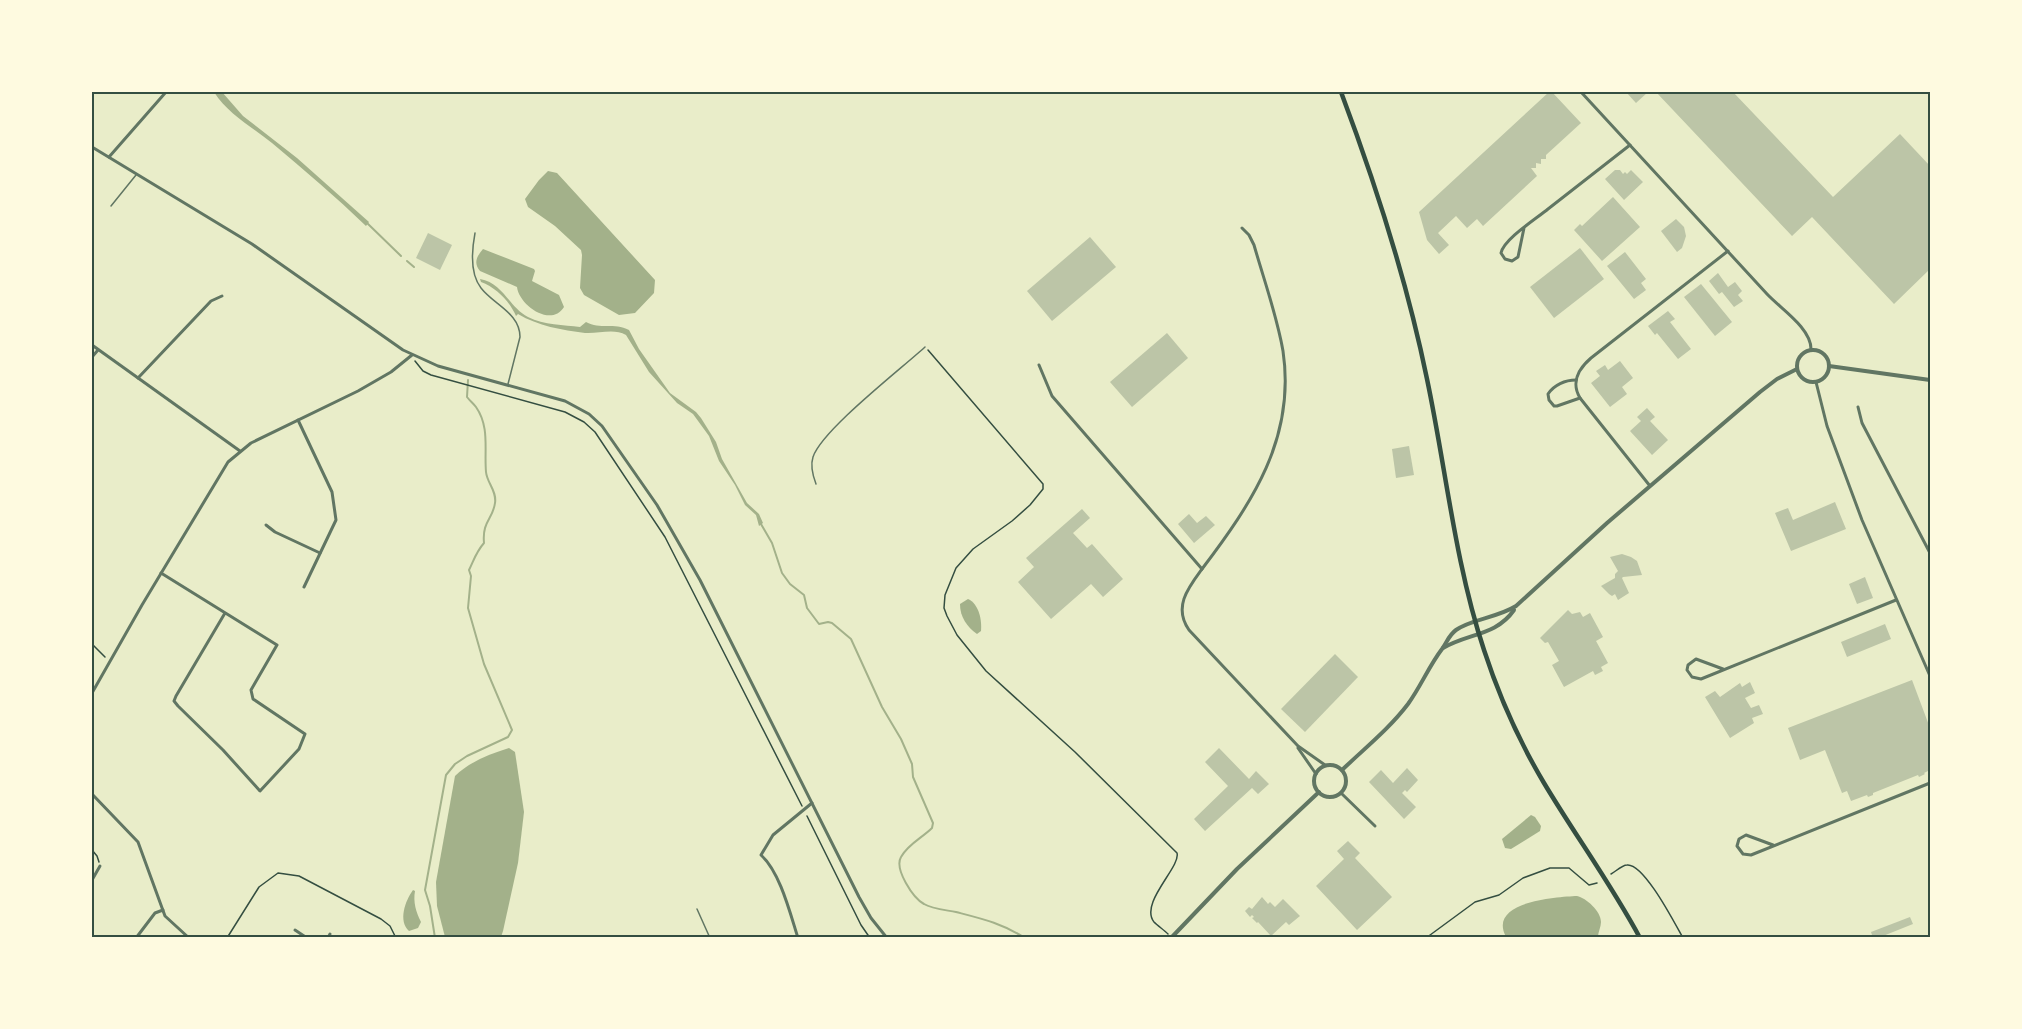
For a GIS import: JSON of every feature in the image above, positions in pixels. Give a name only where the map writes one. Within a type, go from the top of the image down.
[{"type":"main road","points":[[1341,92],[1373,181],[1407,291],[1475,622],[1500,694],[1526,751],[1553,799],[1640,938]]},
{"type":"street","points":[[109,157],[166,92]]},
{"type":"street","points":[[1581,92],[1767,294],[1806,332],[1811,341],[1811,350]]},
{"type":"street","points":[[1524,228],[1521,253],[1512,261],[1505,259],[1501,253],[1503,246],[1524,228],[1630,144]]},
{"type":"street","points":[[92,147],[252,244],[397,347],[438,366],[554,397],[589,414],[612,439],[662,512],[690,562],[866,909],[887,938]]},
{"type":"street","points":[[1242,228],[1250,235],[1254,245],[1282,348],[1285,385],[1283,412],[1275,447],[1262,480],[1240,517],[1188,590],[1181,614],[1184,623],[1194,636],[1298,746],[1316,774]]},
{"type":"street","points":[[1650,486],[1580,398],[1576,390],[1576,380],[1581,368],[1590,358],[1728,250]]},
{"type":"street","points":[[138,378],[211,302],[222,296]]},
{"type":"street","points":[[92,345],[240,451]]},
{"type":"street","points":[[92,357],[98,350]]},
{"type":"street","points":[[1811,350],[1822,352],[1829,361],[1829,366],[1825,376],[1816,382],[1806,380],[1797,369],[1798,359],[1802,354],[1811,350]]},
{"type":"street","points":[[92,693],[217,477],[228,462],[251,443],[375,382],[396,369],[412,355]]},
{"type":"street","points":[[1039,365],[1052,396],[1202,569]]},
{"type":"street","points":[[1829,366],[1930,380]]},
{"type":"street","points":[[1442,648],[1500,625],[1516,606],[1650,486],[1760,392],[1777,379],[1797,369]]},
{"type":"street","points":[[1576,380],[1563,382],[1551,390],[1548,394],[1549,400],[1557,406],[1580,398]]},
{"type":"street","points":[[1816,382],[1831,438],[1862,520],[1930,676]]},
{"type":"street","points":[[1858,407],[1863,423],[1930,552]]},
{"type":"street","points":[[298,420],[333,496],[336,520],[304,587]]},
{"type":"street","points":[[266,525],[275,532],[320,554]]},
{"type":"street","points":[[161,573],[278,645],[251,690],[251,695],[253,699],[305,734],[299,749],[260,790],[174,701],[225,613]]},
{"type":"street","points":[[1724,669],[1696,659],[1688,664],[1687,670],[1692,677],[1698,680],[1896,600]]},
{"type":"street","points":[[1342,770],[1401,712],[1454,631],[1463,626],[1501,615],[1516,606]]},
{"type":"street","points":[[1298,746],[1325,765],[1342,770],[1346,781],[1341,793],[1330,797],[1318,792],[1314,780],[1316,774],[1325,765]]},
{"type":"street","points":[[1773,845],[1746,835],[1739,839],[1737,846],[1743,854],[1751,855],[1930,783]]},
{"type":"street","points":[[1171,937],[1237,869],[1318,792]]},
{"type":"street","points":[[1341,793],[1375,826]]},
{"type":"street","points":[[92,794],[138,842],[166,918],[189,938]]},
{"type":"street","points":[[798,938],[774,872],[768,861],[761,855],[773,835],[812,802]]},
{"type":"street","points":[[92,880],[100,866]]},
{"type":"street","points":[[136,938],[155,913],[163,910]]},
{"type":"street","points":[[295,930],[307,938]]},
{"type":"lane","points":[[111,206],[136,174]]},
{"type":"lane","points":[[475,233],[473,259],[478,284],[516,321],[520,329],[508,385]]},
{"type":"lane","points":[[816,484],[812,463],[816,450],[822,442],[840,422],[926,347]]},
{"type":"lane","points":[[697,909],[710,938]]},
{"type":"path","points":[[926,347],[1043,484],[1043,489],[1030,505],[973,549],[956,568],[945,595],[944,608],[951,626],[986,671],[1075,752],[1177,853],[1178,860],[1157,891],[1152,911],[1154,921],[1171,937]]},
{"type":"path","points":[[412,355],[425,373],[558,409],[578,418],[595,432],[669,543],[861,925],[870,938]]},
{"type":"path","points":[[92,645],[110,662]]},
{"type":"path","points":[[92,850],[100,866]]},
{"type":"path","points":[[1611,874],[1629,865],[1643,875],[1655,890],[1683,938]]},
{"type":"path","points":[[1426,938],[1475,902],[1499,895],[1523,878],[1550,868],[1569,868],[1589,885],[1597,883]]},
{"type":"path","points":[[227,938],[259,887],[278,873],[299,876],[381,920],[390,926],[396,938]]},
{"type":"shaded area","points":[[214,92],[222,92],[243,116],[297,158],[369,222],[366,226],[284,153],[233,114]]},
{"type":"shaded area","points":[[548,171],[557,173],[655,280],[654,293],[635,313],[619,315],[584,295],[580,288],[581,250],[555,226],[528,207],[525,199]]},
{"type":"shaded area","points":[[483,249],[534,269],[532,281],[559,295],[564,307],[558,313],[544,315],[529,307],[523,301],[517,287],[480,271],[477,260]]},
{"type":"shaded area","points":[[480,279],[495,285],[521,313],[534,320],[580,327],[586,322],[597,326],[618,326],[629,330],[639,349],[670,393],[701,418],[747,503],[759,514],[763,523],[759,526],[756,515],[745,505],[719,461],[709,436],[693,414],[677,403],[649,372],[626,335],[616,332],[585,333],[542,324],[518,314],[516,316],[502,296]]},
{"type":"shaded area","points":[[968,599],[977,608],[980,617],[981,631],[977,634],[967,625],[961,613],[960,604]]},
{"type":"shaded area","points":[[509,748],[515,752],[524,812],[518,863],[501,937],[445,937],[437,906],[436,882],[455,776],[473,763]]},
{"type":"shaded area","points":[[1531,815],[1541,826],[1540,831],[1511,849],[1505,848],[1502,839]]},
{"type":"shaded area","points":[[413,890],[415,891],[415,907],[421,922],[418,928],[409,931],[403,917],[405,905]]},
{"type":"shaded area","points":[[1577,896],[1589,902],[1599,914],[1601,922],[1598,937],[1506,937],[1503,925],[1506,916],[1515,908],[1541,900]]},
{"type":"building","points":[[1549,92],[1552,92],[1581,123],[1546,155],[1546,159],[1541,159],[1541,164],[1536,163],[1536,168],[1531,168],[1537,176],[1483,226],[1477,219],[1467,228],[1456,216],[1438,233],[1449,245],[1439,254],[1427,240],[1419,212]]},
{"type":"building","points":[[1626,92],[1648,92],[1636,103]]},
{"type":"building","points":[[1656,92],[1733,92],[1833,197],[1900,134],[1930,166],[1930,269],[1894,304],[1812,217],[1792,236]]},
{"type":"building","points":[[1615,170],[1627,174],[1631,170],[1643,182],[1624,200],[1605,179]]},
{"type":"building","points":[[1613,197],[1640,227],[1602,261],[1574,230],[1580,224],[1582,226]]},
{"type":"building","points":[[1676,219],[1684,227],[1686,236],[1682,248],[1677,252],[1661,231]]},
{"type":"building","points":[[428,233],[452,245],[440,270],[416,258]]},
{"type":"building","points":[[1090,237],[1116,267],[1052,321],[1027,291]]},
{"type":"building","points":[[1580,248],[1604,279],[1554,318],[1530,287]]},
{"type":"building","points":[[1625,252],[1646,279],[1641,283],[1646,290],[1634,299],[1607,266]]},
{"type":"building","points":[[1718,273],[1728,287],[1735,282],[1742,291],[1738,295],[1743,301],[1734,307],[1722,292],[1719,294],[1709,281]]},
{"type":"building","points":[[1701,284],[1732,322],[1715,336],[1684,297]]},
{"type":"building","points":[[1668,311],[1675,319],[1670,322],[1691,349],[1678,359],[1657,333],[1655,335],[1648,326]]},
{"type":"building","points":[[1167,333],[1188,358],[1132,407],[1110,382]]},
{"type":"building","points":[[1620,361],[1633,378],[1622,387],[1627,394],[1610,407],[1591,383],[1600,376],[1596,371],[1605,365],[1608,370]]},
{"type":"building","points":[[1647,408],[1655,417],[1650,421],[1668,440],[1652,455],[1630,431],[1641,421],[1637,417]]},
{"type":"building","points":[[1409,446],[1414,475],[1396,478],[1392,449]]},
{"type":"building","points":[[1835,502],[1846,529],[1791,551],[1775,513],[1788,508],[1793,520]]},
{"type":"building","points":[[1082,509],[1090,518],[1073,533],[1087,548],[1092,544],[1123,579],[1103,597],[1091,584],[1051,619],[1018,582],[1034,567],[1026,558]]},
{"type":"building","points":[[1189,514],[1197,523],[1206,516],[1215,525],[1194,543],[1178,524]]},
{"type":"building","points":[[1622,554],[1637,561],[1642,575],[1622,578],[1629,593],[1618,600],[1615,594],[1612,596],[1601,586],[1615,578],[1618,571],[1610,557]]},
{"type":"building","points":[[1865,577],[1873,598],[1857,604],[1849,584]]},
{"type":"building","points":[[1568,610],[1572,614],[1580,612],[1583,617],[1590,613],[1603,637],[1596,641],[1608,663],[1601,667],[1603,671],[1595,675],[1593,671],[1564,687],[1552,665],[1559,661],[1548,642],[1545,643],[1540,638]]},
{"type":"building","points":[[1885,624],[1891,639],[1847,657],[1841,642]]},
{"type":"building","points":[[1335,654],[1358,677],[1305,732],[1281,709]]},
{"type":"building","points":[[1912,680],[1930,728],[1930,770],[1925,774],[1873,793],[1868,797],[1867,795],[1851,801],[1847,791],[1842,793],[1825,750],[1800,760],[1788,728]]},
{"type":"building","points":[[1750,682],[1755,693],[1745,698],[1751,708],[1759,705],[1763,714],[1752,718],[1754,723],[1730,738],[1705,697],[1715,691],[1720,697],[1740,683],[1742,687]]},
{"type":"building","points":[[1219,748],[1249,779],[1256,771],[1269,784],[1258,794],[1252,788],[1205,831],[1194,819],[1228,786],[1205,762]]},
{"type":"building","points":[[1407,768],[1418,780],[1407,792],[1405,790],[1402,793],[1416,807],[1404,819],[1369,782],[1381,770],[1393,783]]},
{"type":"building","points":[[1348,841],[1360,853],[1355,858],[1392,897],[1357,930],[1316,886],[1344,859],[1337,851]]},
{"type":"building","points":[[1262,897],[1268,904],[1270,902],[1275,907],[1283,899],[1300,916],[1289,925],[1286,922],[1271,936],[1252,918],[1254,917],[1252,915],[1250,917],[1245,911],[1249,907],[1252,909]]},
{"type":"building","points":[[1910,917],[1913,924],[1873,938],[1871,932]]},
{"type":"waterway","points":[[366,222],[401,256]]},
{"type":"waterway","points":[[407,261],[414,267]]},
{"type":"waterway","points":[[435,938],[425,890],[446,775],[455,764],[508,737],[512,730],[484,664],[468,608],[471,576],[469,570],[484,543],[486,525],[494,508],[495,499],[486,472],[486,439],[483,422],[476,407],[467,397],[468,380]]},
{"type":"waterway","points":[[761,524],[772,543],[782,573],[790,584],[804,595],[807,608],[819,624],[832,623],[851,639],[882,707],[901,739],[912,764],[913,777],[933,823],[932,828],[911,845],[901,857],[900,869],[910,890],[927,906],[992,922],[1025,938]]}]
